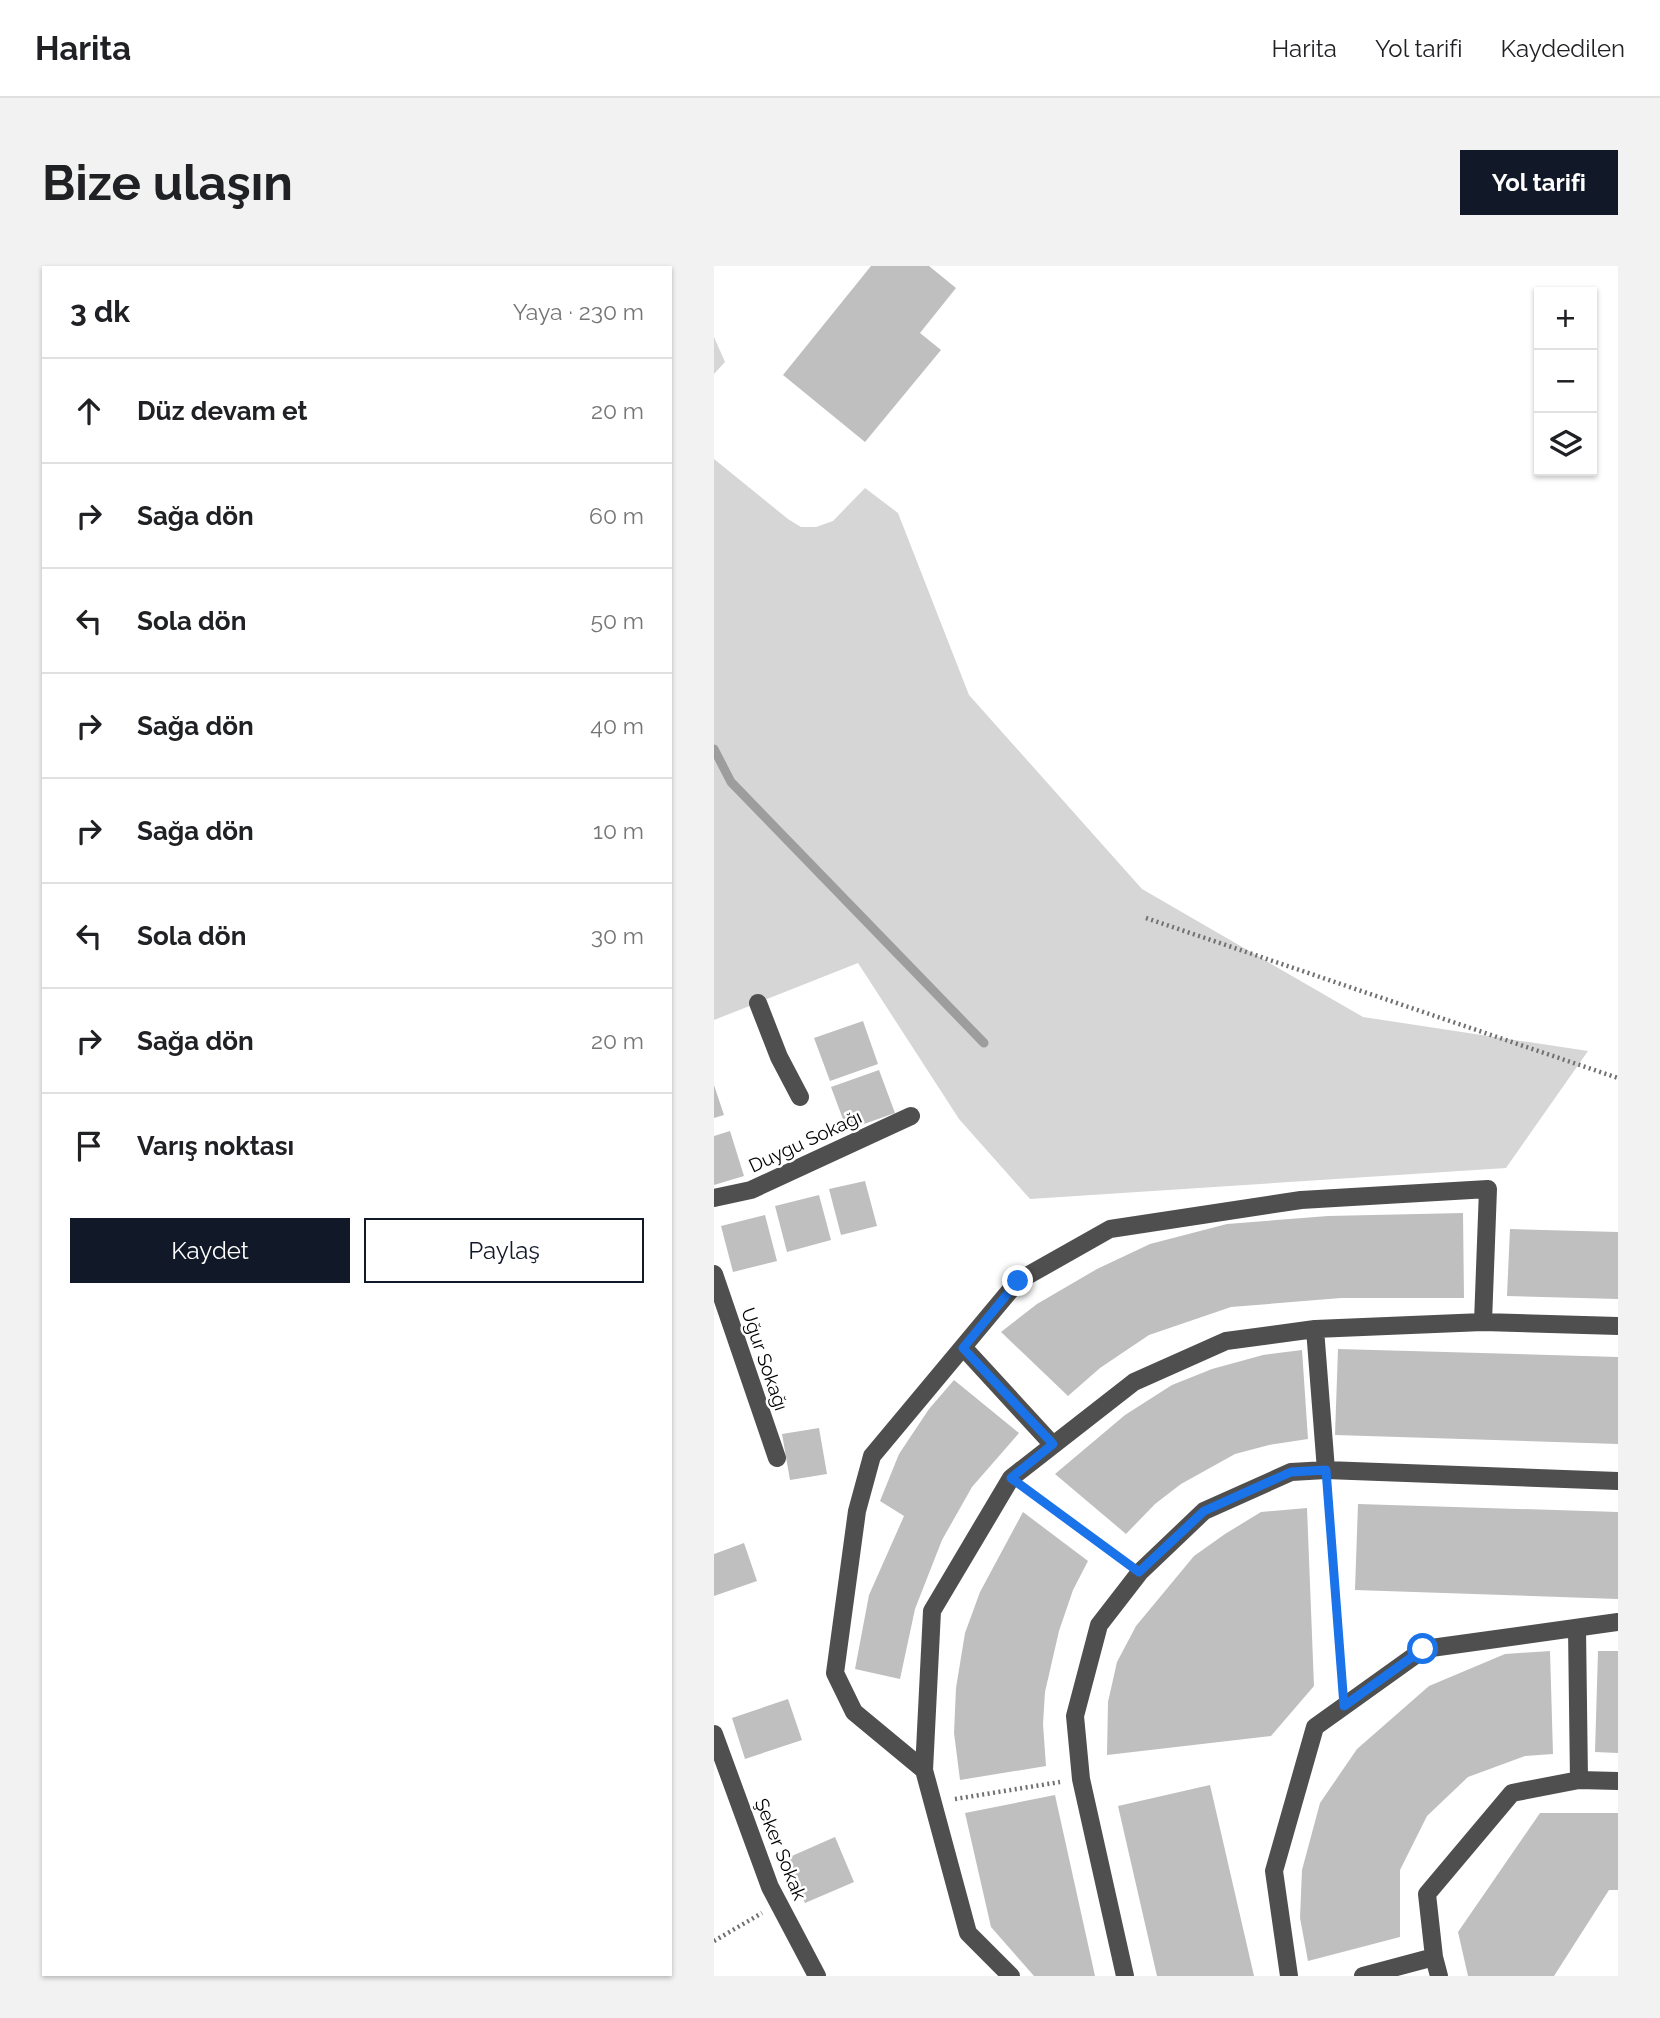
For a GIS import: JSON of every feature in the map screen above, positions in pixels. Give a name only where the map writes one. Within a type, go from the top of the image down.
[{"type":"street","points":[[758,1003],[779,1057],[800,1097]]},
{"type":"street","name":"Duygu Sokağı","points":[[714,1198],[751,1190],[911,1116]]},
{"type":"street","points":[[924,1770],[854,1712],[835,1673],[857,1511],[872,1457],[1018,1281],[1110,1229],[1301,1200],[1488,1189],[1483,1322]]},
{"type":"street","name":"Uğur Sokağı","points":[[714,1274],[777,1458]]},
{"type":"street","points":[[1011,1976],[968,1933],[924,1770],[932,1611],[1011,1478],[1134,1382],[1226,1340],[1315,1329],[1483,1322],[1618,1326]]},
{"type":"street","points":[[1315,1329],[1326,1470]]},
{"type":"street","points":[[963,1348],[1053,1444]]},
{"type":"street","points":[[1125,1976],[1082,1779],[1075,1716],[1099,1625],[1139,1572],[1204,1511],[1291,1472],[1326,1470],[1618,1481]]},
{"type":"street","points":[[1289,1976],[1274,1871],[1315,1727],[1423,1649],[1618,1622]]},
{"type":"street","points":[[1577,1628],[1579,1780]]},
{"type":"street","name":"Şeker Sokak","points":[[714,1734],[770,1887],[817,1976]]},
{"type":"street","points":[[1439,1976],[1434,1957],[1427,1894],[1512,1793],[1579,1780],[1618,1781]]},
{"type":"street","points":[[1363,1976],[1434,1957]]},
{"type":"path","points":[[1146,918],[1618,1078]]},
{"type":"path","points":[[1326,1470],[1344,1706]]},
{"type":"path","points":[[1011,1478],[1139,1572]]},
{"type":"path","points":[[933,1803],[1082,1779]]},
{"type":"path","points":[[714,1941],[778,1903]]},
{"type":"shaded area","points":[[714,337],[725,362],[714,374]]},
{"type":"shaded area","points":[[714,459],[801,527],[816,527],[833,521],[865,488],[898,513],[969,695],[1142,889],[1363,1017],[1588,1051],[1506,1168],[1030,1199],[959,1119],[858,963],[714,1020]]},
{"type":"building","points":[[871,266],[929,266],[956,288],[920,333],[941,350],[865,442],[783,375]]},
{"type":"building","points":[[863,1021],[878,1064],[830,1081],[814,1038]]},
{"type":"building","points":[[879,1070],[895,1113],[847,1130],[831,1087]]},
{"type":"building","points":[[714,1085],[724,1115],[714,1118]]},
{"type":"building","points":[[730,1131],[744,1176],[714,1185],[714,1136]]},
{"type":"building","points":[[865,1181],[877,1226],[841,1235],[829,1189]]},
{"type":"building","points":[[819,1195],[831,1240],[787,1252],[775,1206]]},
{"type":"building","points":[[1463,1213],[1464,1298],[1341,1298],[1231,1307],[1149,1335],[1100,1368],[1068,1396],[1001,1332],[1037,1304],[1097,1269],[1150,1244],[1227,1224],[1328,1216]]},
{"type":"building","points":[[765,1215],[777,1261],[733,1272],[721,1226]]},
{"type":"building","points":[[1510,1229],[1618,1232],[1618,1299],[1507,1296]]},
{"type":"building","points":[[1338,1349],[1618,1357],[1618,1444],[1335,1435]]},
{"type":"building","points":[[1302,1350],[1308,1439],[1235,1454],[1181,1484],[1155,1504],[1126,1534],[1055,1474],[1125,1415],[1172,1385],[1212,1369],[1263,1355]]},
{"type":"building","points":[[954,1380],[1019,1433],[972,1487],[942,1540],[915,1609],[900,1679],[855,1669],[869,1595],[904,1516],[880,1501],[899,1454],[929,1409]]},
{"type":"building","points":[[819,1428],[827,1474],[790,1480],[782,1434]]},
{"type":"building","points":[[1358,1504],[1618,1512],[1618,1599],[1355,1590]]},
{"type":"building","points":[[1307,1508],[1314,1686],[1271,1736],[1107,1755],[1108,1702],[1117,1662],[1136,1626],[1194,1556],[1225,1534],[1261,1512]]},
{"type":"building","points":[[1023,1512],[1088,1561],[1073,1590],[1059,1631],[1045,1692],[1043,1724],[1046,1766],[960,1780],[954,1733],[956,1688],[965,1633],[980,1592]]},
{"type":"building","points":[[744,1543],[757,1581],[714,1596],[714,1554]]},
{"type":"building","points":[[1550,1651],[1553,1754],[1525,1756],[1468,1777],[1427,1816],[1400,1870],[1400,1937],[1308,1961],[1300,1918],[1302,1870],[1320,1803],[1357,1749],[1429,1686],[1505,1654]]},
{"type":"building","points":[[1598,1651],[1618,1651],[1618,1753],[1595,1752]]},
{"type":"building","points":[[788,1699],[802,1740],[745,1759],[732,1718]]},
{"type":"building","points":[[1210,1785],[1254,1976],[1157,1976],[1118,1806]]},
{"type":"building","points":[[1055,1795],[1095,1976],[1034,1976],[991,1927],[965,1813]]},
{"type":"building","points":[[1540,1813],[1618,1813],[1618,1890],[1609,1890],[1554,1976],[1468,1976],[1458,1932]]},
{"type":"building","points":[[835,1837],[854,1882],[805,1903],[785,1859]]},
{"type":"waterway","points":[[714,749],[731,782],[984,1043]]},
{"type":"route","points":[[1018,1281],[963,1348],[1053,1444],[1011,1478],[1139,1572],[1204,1511],[1291,1472],[1326,1470],[1344,1706],[1423,1649]]}]
